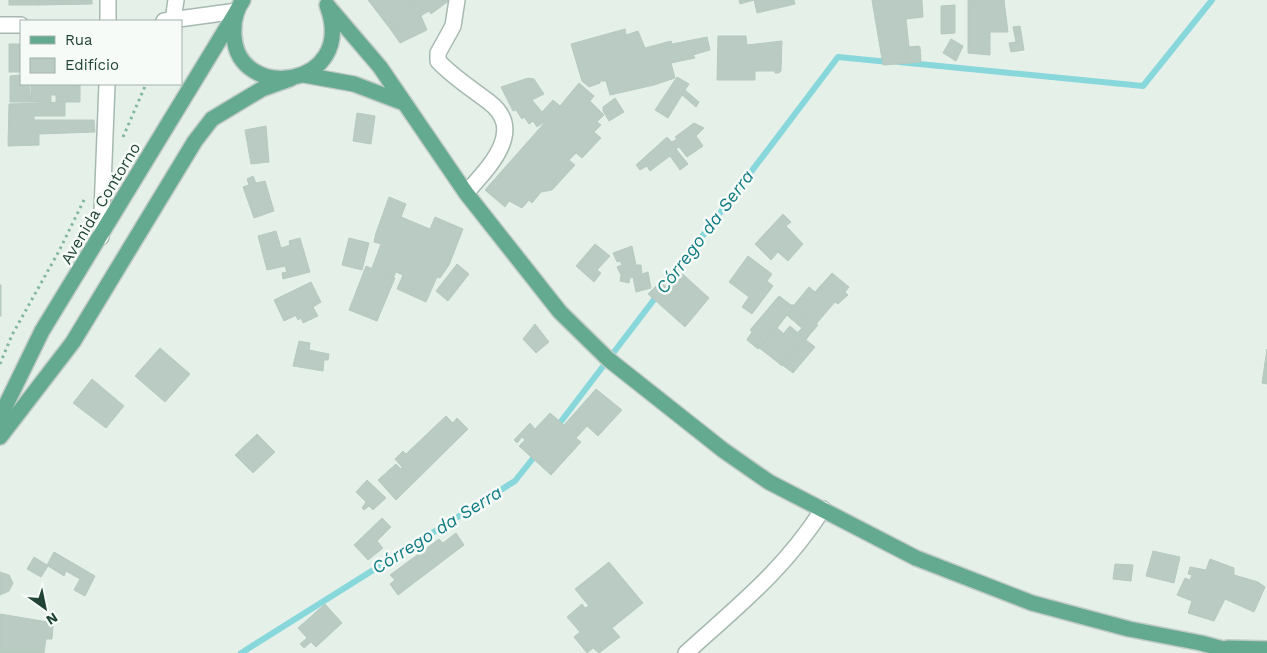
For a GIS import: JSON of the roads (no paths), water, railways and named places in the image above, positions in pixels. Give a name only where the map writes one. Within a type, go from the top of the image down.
[{"type":"main road","points":[[0,437],[73,342],[195,140],[212,119],[262,89],[297,77],[318,65],[328,52],[332,37],[332,21],[325,2]]},
{"type":"main road","points":[[325,2],[380,67],[466,193],[560,312],[608,359],[731,456],[770,482],[916,558],[1032,603],[1202,648],[1267,649]]},
{"type":"main road","points":[[241,3],[233,25],[234,40],[244,60],[261,74],[275,79],[297,77],[354,84],[404,103]]},
{"type":"main road","name":"Avenida Contorno","points":[[0,417],[42,331],[101,237],[241,3]]},
{"type":"main road","points":[[1221,647],[1238,653]]},
{"type":"street","points":[[108,0],[108,20]]},
{"type":"street","points":[[168,20],[176,0]]},
{"type":"street","points":[[457,0],[453,26],[438,53],[438,61],[475,93],[491,104],[502,119],[505,134],[502,147],[494,162],[466,193]]},
{"type":"street","points":[[172,20],[241,3]]},
{"type":"street","points":[[0,25],[20,25]]},
{"type":"street","points":[[101,237],[105,181],[107,85]]},
{"type":"street","points":[[686,653],[772,576],[804,539],[822,509]]},
{"type":"waterway","name":"Córrego da Serra","points":[[899,62],[1143,86],[1212,0]]},
{"type":"waterway","name":"Córrego da Serra","points":[[673,275],[838,57],[889,62]]},
{"type":"waterway","name":"Córrego da Serra","points":[[556,428],[659,293]]},
{"type":"waterway","name":"Córrego da Serra","points":[[241,653],[515,481],[538,452]]}]
